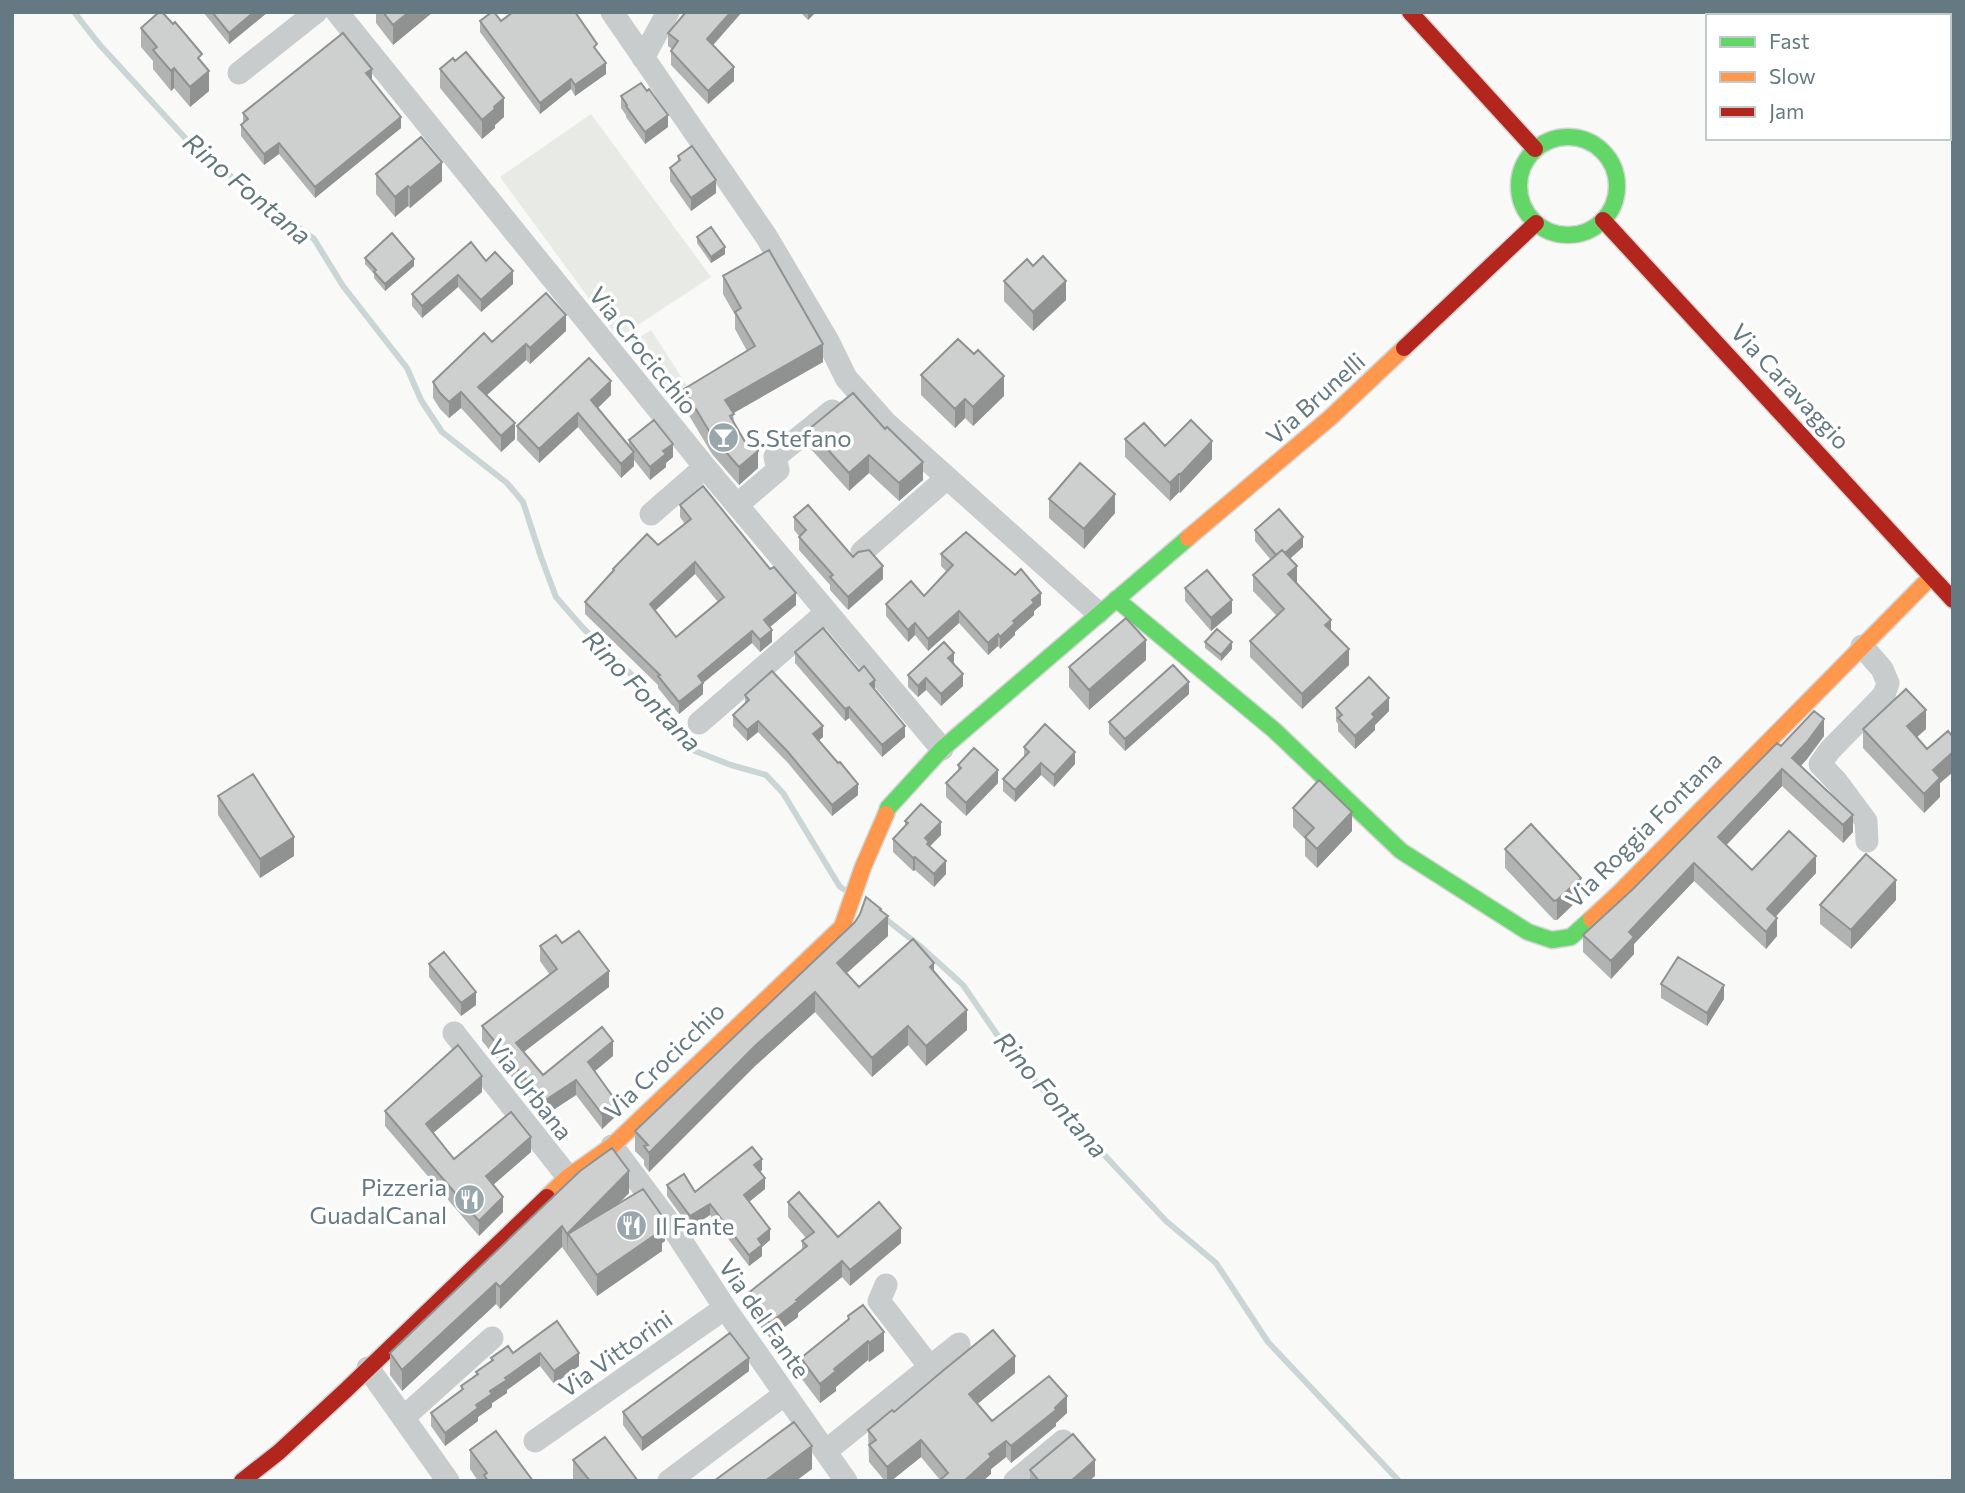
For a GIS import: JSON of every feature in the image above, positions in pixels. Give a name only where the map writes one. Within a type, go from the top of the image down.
[{"type":"street","points":[[239,73],[316,12]]},
{"type":"street","name":"Via Crocicchio","points":[[337,12],[705,467],[942,749]]},
{"type":"street","points":[[612,12],[766,236],[828,341],[846,378],[884,422],[947,478],[1107,606]]},
{"type":"street","points":[[643,58],[668,12]]},
{"type":"street","points":[[1410,12],[1535,149]]},
{"type":"street","points":[[1566,136],[1583,138],[1598,146],[1609,158],[1616,173],[1617,190],[1612,206],[1603,220],[1591,229],[1577,234],[1555,232],[1536,223],[1525,210],[1520,194],[1520,178],[1525,162],[1535,149],[1549,140],[1566,136]]},
{"type":"street","name":"Via Caravaggio","points":[[1603,220],[1944,586]]},
{"type":"street","name":"Via Brunelli","points":[[1107,606],[1331,417],[1536,223]]},
{"type":"street","points":[[737,505],[778,470],[775,457],[856,390]]},
{"type":"street","points":[[651,514],[705,467]]},
{"type":"street","points":[[862,552],[947,478]]},
{"type":"street","name":"Via Roggia Fontana","points":[[1107,606],[1273,730],[1401,851],[1528,932],[1552,940],[1571,937],[1619,893],[1862,646],[1944,586]]},
{"type":"street","name":"Via Crocicchio","points":[[242,1481],[279,1452],[568,1177],[612,1146],[842,926],[888,808],[942,749],[1107,606]]},
{"type":"street","points":[[699,723],[827,612]]},
{"type":"street","points":[[1862,646],[1882,669],[1888,683],[1884,695],[1830,750],[1820,764],[1866,821],[1867,841]]},
{"type":"street","name":"Via Urbana","points":[[454,1033],[568,1177]]},
{"type":"street","name":"Via del Fante","points":[[612,1146],[671,1225],[724,1308],[846,1481]]},
{"type":"street","points":[[886,1285],[879,1301],[929,1367]]},
{"type":"street","name":"Via Vittorini","points":[[535,1441],[724,1308]]},
{"type":"street","points":[[403,1418],[492,1338]]},
{"type":"street","points":[[826,1451],[959,1344]]},
{"type":"street","points":[[368,1367],[449,1481]]},
{"type":"street","points":[[669,1481],[785,1394]]},
{"type":"street","points":[[1015,1481],[1063,1441]]},
{"type":"shaded area","points":[[591,114],[711,277],[618,338],[500,177]]},
{"type":"shaded area","points":[[651,330],[690,390],[669,403],[630,343]]},
{"type":"building","points":[[159,12],[173,24],[175,22],[202,54],[198,58],[209,71],[190,87],[174,68],[171,71],[153,50],[157,47],[141,28]]},
{"type":"building","points":[[212,12],[254,12],[229,33]]},
{"type":"building","points":[[383,12],[409,12],[393,25]]},
{"type":"building","points":[[492,12],[501,21],[513,12],[575,12],[597,44],[594,47],[606,63],[575,85],[571,79],[540,103],[480,21]]},
{"type":"building","points":[[686,12],[731,12],[707,39],[734,67],[708,91],[671,51],[678,41],[668,33]]},
{"type":"building","points":[[343,33],[372,69],[366,73],[401,117],[315,187],[279,143],[264,154],[241,125],[248,119],[243,113]]},
{"type":"building","points":[[466,52],[504,98],[482,120],[440,69]]},
{"type":"building","points":[[641,83],[647,91],[649,89],[668,115],[645,132],[621,96]]},
{"type":"building","points":[[421,137],[442,162],[395,197],[376,174]]},
{"type":"building","points":[[692,146],[716,180],[691,198],[670,168],[680,160],[678,156]]},
{"type":"building","points":[[711,227],[725,247],[711,257],[697,237]]},
{"type":"building","points":[[392,233],[414,259],[385,284],[365,258]]},
{"type":"building","points":[[471,242],[486,261],[495,252],[513,271],[481,300],[458,275],[422,306],[412,294]]},
{"type":"building","points":[[769,250],[823,344],[725,400],[734,414],[730,416],[748,447],[754,443],[758,451],[739,467],[712,436],[684,389],[755,346],[735,312],[741,308],[723,276]]},
{"type":"building","points":[[1043,256],[1066,281],[1033,312],[1004,281],[1027,259],[1033,266]]},
{"type":"building","points":[[546,293],[566,315],[530,348],[526,344],[478,387],[515,423],[501,436],[461,392],[449,402],[433,382],[484,333],[492,342]]},
{"type":"building","points":[[958,339],[974,354],[978,350],[1004,376],[973,407],[965,399],[955,409],[921,375]]},
{"type":"building","points":[[589,358],[611,381],[591,400],[634,452],[621,464],[578,413],[539,449],[517,426]]},
{"type":"building","points":[[853,393],[885,429],[887,427],[923,462],[899,483],[869,455],[849,473],[809,429]]},
{"type":"building","points":[[654,420],[673,444],[663,451],[666,454],[650,467],[629,440]]},
{"type":"building","points":[[1191,420],[1212,441],[1170,483],[1125,439],[1144,423],[1165,446]]},
{"type":"building","points":[[1080,463],[1115,494],[1084,529],[1049,499]]},
{"type":"building","points":[[703,486],[770,569],[774,567],[796,593],[764,620],[772,630],[760,640],[752,631],[698,676],[703,683],[679,702],[658,676],[660,675],[585,602],[647,534],[658,545],[691,519],[680,505]],"holes":[[[695,562],[724,597],[676,637],[650,604]]]},
{"type":"building","points":[[808,505],[853,557],[858,552],[869,550],[883,566],[848,597],[830,577],[833,575],[799,537],[806,530],[794,517]]},
{"type":"building","points":[[1279,509],[1303,537],[1285,553],[1282,550],[1276,555],[1255,530]]},
{"type":"building","points":[[966,532],[1015,575],[1021,569],[1041,593],[1032,600],[1034,603],[1013,621],[1015,623],[1000,637],[998,634],[988,643],[959,611],[928,639],[915,623],[908,630],[886,604],[911,581],[924,596],[953,565],[941,554]]},
{"type":"building","points":[[1282,550],[1297,566],[1288,574],[1331,620],[1325,625],[1349,649],[1302,694],[1250,641],[1284,609],[1253,575]]},
{"type":"building","points":[[1207,570],[1232,600],[1211,618],[1185,588]]},
{"type":"building","points":[[1126,618],[1146,640],[1089,690],[1069,667]]},
{"type":"building","points":[[823,628],[859,671],[864,666],[875,680],[870,684],[905,726],[882,745],[849,707],[845,709],[795,652]]},
{"type":"building","points":[[1217,629],[1232,642],[1221,655],[1205,642]]},
{"type":"building","points":[[944,642],[954,653],[948,658],[963,674],[941,694],[926,678],[918,686],[908,675]]},
{"type":"building","points":[[1173,665],[1189,682],[1125,739],[1109,722]]},
{"type":"building","points":[[772,671],[823,726],[813,734],[858,784],[832,805],[758,721],[747,730],[733,715],[749,700],[745,695]]},
{"type":"building","points":[[1369,677],[1389,698],[1372,714],[1375,717],[1355,736],[1338,718],[1342,715],[1336,708]]},
{"type":"building","points":[[1906,689],[1926,710],[1907,726],[1927,749],[1948,731],[1953,737],[1953,752],[1933,770],[1940,778],[1924,794],[1863,729]]},
{"type":"building","points":[[1814,711],[1824,719],[1792,758],[1853,815],[1843,825],[1782,769],[1718,837],[1752,870],[1789,831],[1816,856],[1767,909],[1777,918],[1766,932],[1694,863],[1629,932],[1634,937],[1611,961],[1583,935],[1633,889],[1777,743],[1781,746]]},
{"type":"building","points":[[1045,724],[1075,752],[1054,775],[1041,763],[1015,790],[1003,779],[1029,752],[1024,747]]},
{"type":"building","points":[[974,748],[998,770],[966,803],[946,783],[961,768],[958,765]]},
{"type":"building","points":[[253,774],[294,837],[260,859],[218,796]]},
{"type":"building","points":[[1319,780],[1352,812],[1317,849],[1305,837],[1314,828],[1293,808]]},
{"type":"building","points":[[921,804],[941,822],[925,838],[929,842],[927,844],[946,861],[934,874],[893,839]]},
{"type":"building","points":[[1531,824],[1581,878],[1554,901],[1505,849]]},
{"type":"building","points":[[1866,854],[1896,880],[1851,930],[1820,905]]},
{"type":"building","points":[[866,897],[888,916],[837,963],[859,987],[913,939],[934,963],[930,967],[967,1010],[926,1046],[908,1026],[872,1058],[815,992],[755,1046],[649,1153],[644,1146],[648,1145],[635,1131],[855,922]]},
{"type":"building","points":[[579,931],[609,971],[516,1043],[543,1075],[602,1027],[613,1041],[588,1062],[616,1101],[602,1114],[576,1080],[544,1101],[482,1026],[557,969],[540,946],[556,935],[562,943]]},
{"type":"building","points":[[444,952],[476,992],[461,1003],[429,964]]},
{"type":"building","points":[[1678,957],[1724,985],[1707,1013],[1661,984]]},
{"type":"building","points":[[458,1045],[482,1076],[426,1124],[454,1159],[511,1112],[531,1137],[486,1176],[503,1197],[479,1221],[385,1111]]},
{"type":"building","points":[[752,1147],[762,1159],[754,1165],[765,1178],[744,1195],[770,1229],[758,1239],[762,1245],[749,1255],[710,1204],[690,1216],[667,1185],[684,1174],[695,1192]]},
{"type":"building","points":[[612,1148],[629,1171],[567,1234],[562,1226],[500,1287],[496,1283],[402,1370],[390,1353],[580,1171]]},
{"type":"building","points":[[643,1189],[665,1220],[658,1225],[662,1230],[597,1275],[568,1234]]},
{"type":"building","points":[[799,1192],[838,1237],[879,1202],[901,1228],[850,1270],[842,1261],[770,1323],[746,1295],[807,1246],[802,1241],[814,1232],[788,1202]]},
{"type":"building","points":[[863,1305],[884,1332],[869,1343],[868,1341],[820,1384],[801,1358]]},
{"type":"building","points":[[557,1321],[579,1353],[554,1371],[540,1353],[505,1378],[507,1380],[490,1391],[492,1394],[476,1405],[478,1408],[445,1433],[431,1413],[463,1389],[461,1386],[493,1360],[491,1358],[508,1346],[513,1353]]},
{"type":"building","points":[[993,1330],[1015,1356],[969,1394],[992,1421],[1049,1376],[1067,1396],[1056,1410],[1011,1446],[1006,1441],[989,1454],[991,1457],[964,1481],[939,1481],[948,1473],[921,1440],[887,1467],[869,1445],[876,1440],[868,1430],[892,1410],[894,1412]]},
{"type":"building","points":[[730,1333],[749,1358],[642,1438],[623,1412]]},
{"type":"building","points":[[794,1422],[812,1446],[765,1481],[714,1481]]},
{"type":"building","points":[[496,1431],[533,1481],[488,1481],[484,1475],[487,1473],[470,1450]]},
{"type":"building","points":[[1073,1434],[1095,1460],[1071,1481],[1039,1481],[1030,1470]]},
{"type":"building","points":[[605,1437],[638,1481],[590,1481],[573,1460]]},
{"type":"waterway","name":"Rino Fontana","points":[[74,12],[99,44],[187,140],[314,239],[343,286],[407,368],[421,400],[442,432],[507,483],[523,502],[556,597],[583,628],[635,678],[695,751],[766,775],[783,793],[840,887],[845,890]]},
{"type":"waterway","name":"Rino Fontana","points":[[883,917],[963,985],[1011,1055],[1166,1221],[1216,1263],[1268,1342],[1399,1481]]},
{"type":"traffic: fast","points":[[1568,137],[1587,141],[1602,152],[1613,167],[1617,186],[1613,205],[1602,220],[1587,231],[1568,235],[1549,231],[1534,220],[1523,205],[1519,186],[1523,167],[1534,152],[1549,141],[1568,137]]},
{"type":"traffic: fast","points":[[886,814],[888,808],[942,749],[1188,538]]},
{"type":"traffic: fast","points":[[1116,599],[1274,730],[1401,851],[1528,932],[1552,940],[1571,937],[1591,919]]},
{"type":"traffic: slow","points":[[1188,538],[1331,417],[1404,348]]},
{"type":"traffic: slow","points":[[1591,919],[1931,577]]},
{"type":"traffic: slow","points":[[547,1197],[568,1177],[612,1146],[842,927],[863,867],[886,814]]},
{"type":"traffic: jam","points":[[1410,12],[1535,149]]},
{"type":"traffic: jam","points":[[1603,220],[1953,600]]},
{"type":"traffic: jam","points":[[1404,348],[1536,223]]},
{"type":"traffic: jam","points":[[242,1481],[279,1452],[346,1390],[547,1197]]},
{"type":"place","name":"S.Stefano","points":[[723,437]]},
{"type":"place","name":"Pizzeria GuadalCanal","points":[[470,1200]]},
{"type":"place","name":"Il Fante","points":[[632,1225]]}]
